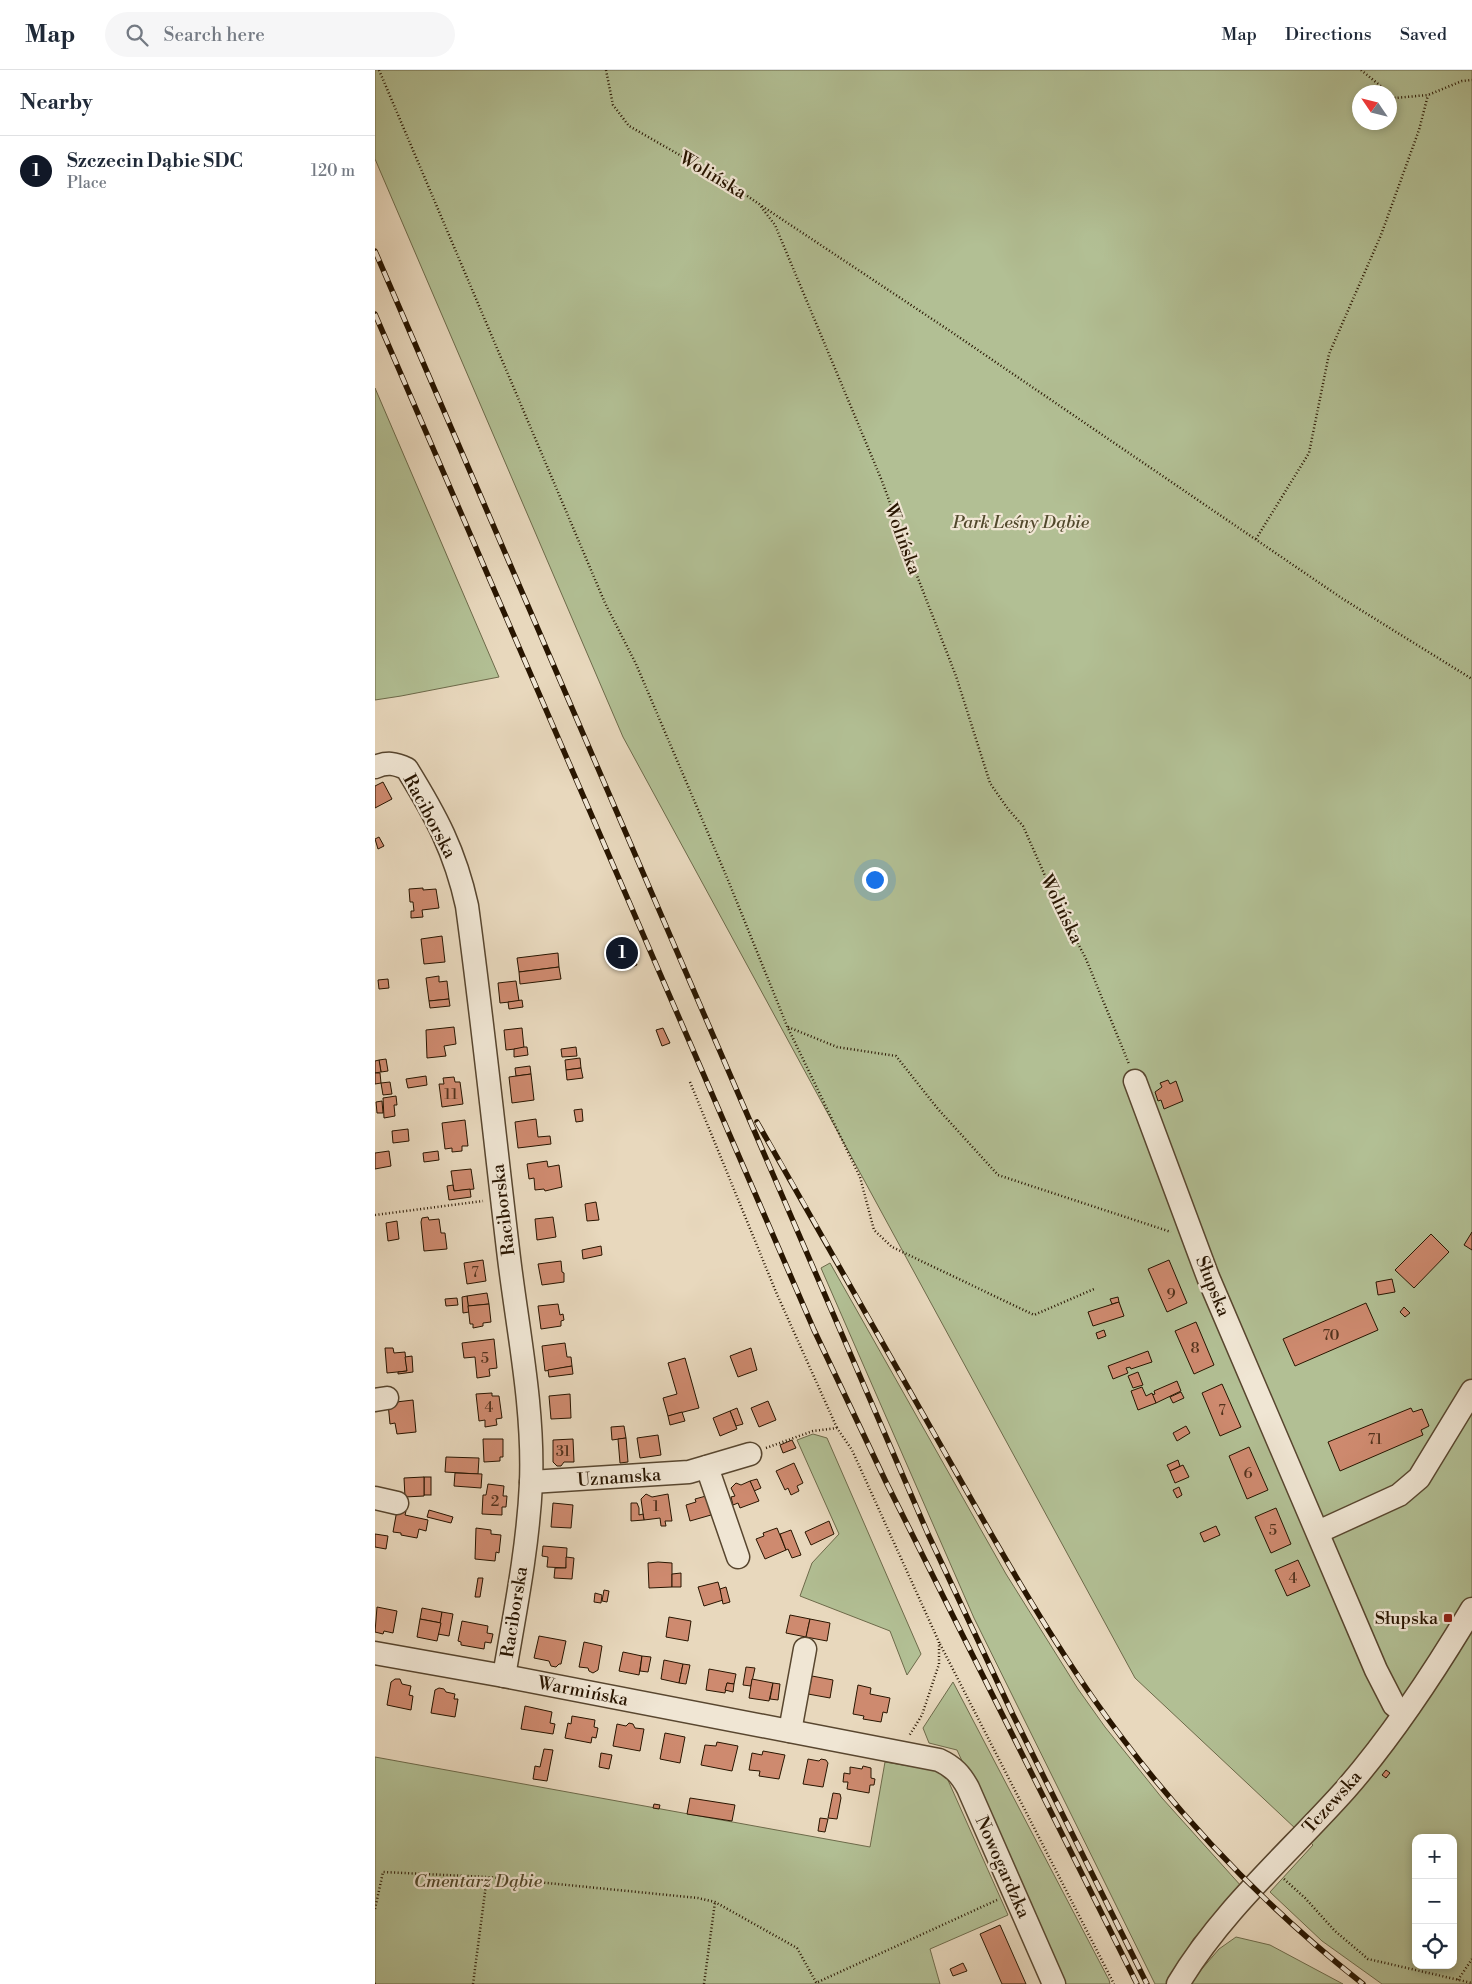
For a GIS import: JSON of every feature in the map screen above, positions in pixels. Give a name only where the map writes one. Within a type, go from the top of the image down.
[{"type":"street","name":"Raciborska","points":[[386,765],[407,768],[431,808],[453,854],[461,879],[473,949],[528,1416],[531,1482],[525,1546],[504,1676]]},
{"type":"street","points":[[1133,1076],[1195,1240]]},
{"type":"street","name":"Słupska","points":[[1195,1240],[1219,1303],[1376,1670],[1394,1705],[1404,1713]]},
{"type":"street","points":[[1318,1532],[1399,1495],[1419,1478],[1472,1391]]},
{"type":"street","name":"Uznamska","points":[[531,1482],[689,1472],[750,1454]]},
{"type":"street","points":[[707,1467],[738,1557]]},
{"type":"street","points":[[375,1498],[397,1503]]},
{"type":"street","name":"Tczewska","points":[[1178,1984],[1208,1938],[1353,1781],[1431,1674],[1472,1608]]},
{"type":"street","points":[[790,1731],[805,1650]]},
{"type":"street","name":"Warmińska","points":[[375,1653],[939,1760]]},
{"type":"street","name":"Nowogardzka","points":[[939,1760],[951,1766],[962,1777],[1054,1984]]},
{"type":"path","points":[[379,70],[597,584],[636,664],[717,853],[787,1026],[860,1177],[874,1230],[892,1247],[1034,1315],[1094,1289]]},
{"type":"path","name":"Wolińska","points":[[606,70],[613,105],[629,126],[727,182],[759,204],[775,225],[855,413],[956,676],[990,783],[1008,809],[1023,826],[1058,905],[1090,967],[1133,1076]]},
{"type":"path","points":[[1361,70],[1379,85]]},
{"type":"path","points":[[1397,98],[1428,95],[1462,81],[1472,80]]},
{"type":"path","points":[[1256,539],[1309,453],[1329,354],[1381,235],[1419,130],[1428,95]]},
{"type":"path","points":[[759,204],[950,331],[1343,599],[1472,678]]},
{"type":"path","points":[[787,1026],[837,1047],[896,1056],[938,1109],[998,1175],[1195,1240]]},
{"type":"path","points":[[690,1082],[772,1282],[837,1428],[851,1450],[939,1642],[1114,1984]]},
{"type":"path","points":[[375,1215],[502,1198]]},
{"type":"path","points":[[750,1454],[813,1431],[837,1428]]},
{"type":"path","points":[[899,1752],[922,1715],[939,1664],[939,1642]]},
{"type":"path","points":[[1272,1868],[1305,1898],[1335,1931],[1368,1959],[1472,1983]]},
{"type":"path","points":[[375,1909],[383,1872],[487,1877],[698,1898],[715,1902],[797,1948],[817,1983],[1014,1892]]},
{"type":"path","points":[[473,1984],[487,1877]]},
{"type":"path","points":[[705,1984],[715,1902]]},
{"type":"path","points":[[1458,1980],[1472,1960]]},
{"type":"green space","name":"Park Leśny Dąbie","points":[[375,70],[1472,70],[1472,1984],[1382,1984],[1322,1941],[1270,1892],[1313,1845],[1135,1678],[623,737],[375,159]]},
{"type":"green space","points":[[375,388],[499,677],[375,700]]},
{"type":"green space","points":[[830,1263],[1006,1574],[1078,1689],[1105,1727],[1162,1798],[1242,1887],[1194,1938],[1166,1984],[1155,1984],[974,1618],[821,1268]]},
{"type":"green space","points":[[813,1434],[827,1438],[921,1654],[907,1675],[890,1631],[800,1596],[812,1563],[839,1534],[797,1440]]},
{"type":"green space","points":[[953,1682],[1110,1984],[1064,1984],[957,1750],[929,1743],[923,1728]]},
{"type":"green space","name":"Cmentarz Dąbie","points":[[375,1757],[870,1847],[885,1762],[940,1771],[947,1778],[1008,1915],[930,1949],[940,1984],[375,1984]]},
{"type":"green space","points":[[1236,1937],[1270,1945],[1343,1984],[1189,1984],[1219,1949]]},
{"type":"building","points":[[383,782],[392,799],[375,808],[375,786]]},
{"type":"building","points":[[379,837],[384,846],[378,849],[375,839]]},
{"type":"building","points":[[423,888],[423,890],[436,889],[439,908],[422,910],[423,917],[411,918],[411,911],[414,911],[413,902],[410,902],[409,889]]},
{"type":"building","points":[[442,936],[445,962],[424,964],[421,939]]},
{"type":"building","points":[[627,937],[629,942],[616,947],[614,942]]},
{"type":"building","points":[[630,945],[632,950],[619,956],[617,950]]},
{"type":"building","points":[[632,952],[634,957],[622,963],[620,957]]},
{"type":"building","points":[[558,953],[559,967],[519,972],[517,958]]},
{"type":"building","points":[[635,959],[637,965],[625,970],[623,964]]},
{"type":"building","points":[[559,967],[561,979],[520,984],[519,972]]},
{"type":"building","points":[[439,976],[439,982],[447,981],[449,999],[429,1001],[426,978]]},
{"type":"building","points":[[388,979],[389,988],[379,989],[378,980]]},
{"type":"building","points":[[516,981],[519,1001],[500,1003],[498,983]]},
{"type":"building","points":[[449,999],[450,1006],[430,1008],[429,1001]]},
{"type":"building","points":[[522,1000],[523,1007],[509,1009],[508,1002]]},
{"type":"building","points":[[454,1027],[456,1044],[444,1046],[446,1056],[427,1058],[426,1030]]},
{"type":"building","points":[[522,1028],[524,1048],[506,1050],[504,1030]]},
{"type":"building","points":[[663,1028],[670,1043],[662,1046],[656,1030]]},
{"type":"building","points":[[527,1047],[528,1055],[514,1057],[514,1049]]},
{"type":"building","points":[[576,1047],[577,1056],[562,1057],[561,1049]]},
{"type":"building","points":[[580,1058],[581,1068],[566,1070],[565,1060]]},
{"type":"building","points":[[386,1059],[388,1071],[381,1072],[379,1060]]},
{"type":"building","points":[[379,1060],[381,1072],[375,1073],[375,1061]]},
{"type":"building","points":[[530,1066],[531,1074],[516,1076],[515,1068]]},
{"type":"building","points":[[581,1068],[583,1078],[567,1080],[566,1070]]},
{"type":"building","points":[[375,1073],[380,1073],[381,1083],[375,1084]]},
{"type":"building","points":[[531,1074],[534,1100],[512,1103],[509,1077]]},
{"type":"building","points":[[426,1076],[427,1085],[408,1088],[406,1079]]},
{"type":"building","points":[[454,1077],[455,1082],[460,1082],[463,1104],[442,1107],[439,1084],[444,1084],[443,1078]]},
{"type":"building","points":[[1168,1080],[1170,1084],[1176,1081],[1183,1101],[1164,1109],[1161,1100],[1158,1101],[1155,1092],[1162,1087],[1160,1083]]},
{"type":"building","points":[[390,1082],[392,1094],[383,1095],[381,1083]]},
{"type":"building","points":[[396,1096],[397,1105],[394,1105],[395,1116],[384,1118],[383,1098]]},
{"type":"building","points":[[382,1101],[383,1113],[377,1113],[376,1102]]},
{"type":"building","points":[[582,1109],[583,1121],[576,1122],[574,1110]]},
{"type":"building","points":[[536,1119],[538,1137],[550,1136],[551,1144],[518,1148],[515,1122]]},
{"type":"building","points":[[465,1120],[468,1146],[462,1146],[462,1151],[452,1152],[452,1148],[445,1149],[442,1123]]},
{"type":"building","points":[[408,1129],[409,1141],[393,1143],[392,1131]]},
{"type":"building","points":[[389,1151],[391,1166],[375,1169],[375,1153]]},
{"type":"building","points":[[438,1151],[439,1160],[424,1162],[423,1153]]},
{"type":"building","points":[[547,1161],[548,1167],[559,1165],[562,1187],[545,1191],[544,1189],[535,1190],[534,1178],[529,1179],[527,1164]]},
{"type":"building","points":[[471,1169],[474,1189],[454,1191],[451,1171]]},
{"type":"building","points":[[453,1185],[454,1191],[470,1189],[471,1197],[449,1200],[447,1186]]},
{"type":"building","points":[[596,1202],[599,1220],[587,1221],[585,1204]]},
{"type":"building","points":[[428,1217],[429,1220],[439,1219],[441,1233],[445,1233],[447,1249],[424,1251],[421,1222],[422,1218]]},
{"type":"building","points":[[553,1217],[556,1237],[537,1240],[535,1219]]},
{"type":"building","points":[[397,1221],[399,1239],[388,1241],[386,1223]]},
{"type":"building","points":[[1472,1232],[1472,1250],[1464,1245]]},
{"type":"building","points":[[1431,1234],[1449,1252],[1414,1288],[1395,1270]]},
{"type":"building","points":[[601,1246],[602,1255],[583,1259],[582,1250]]},
{"type":"building","points":[[483,1260],[486,1281],[467,1284],[464,1263]]},
{"type":"building","points":[[1169,1260],[1187,1303],[1167,1312],[1148,1269]]},
{"type":"building","points":[[561,1261],[564,1282],[542,1285],[538,1264]]},
{"type":"building","points":[[1392,1279],[1395,1292],[1378,1295],[1376,1282]]},
{"type":"building","points":[[487,1293],[489,1304],[468,1306],[467,1296]]},
{"type":"building","points":[[467,1296],[469,1312],[463,1313],[462,1297]]},
{"type":"building","points":[[1118,1297],[1119,1302],[1112,1304],[1110,1299]]},
{"type":"building","points":[[457,1298],[458,1305],[446,1306],[445,1299]]},
{"type":"building","points":[[1119,1302],[1124,1316],[1093,1326],[1088,1312]]},
{"type":"building","points":[[1366,1303],[1378,1330],[1295,1366],[1283,1339]]},
{"type":"building","points":[[489,1304],[491,1322],[483,1323],[483,1326],[473,1328],[473,1324],[470,1324],[468,1306]]},
{"type":"building","points":[[558,1304],[560,1315],[563,1314],[564,1320],[561,1321],[561,1326],[541,1329],[538,1306]]},
{"type":"building","points":[[1404,1307],[1410,1313],[1405,1317],[1400,1312]]},
{"type":"building","points":[[1196,1322],[1214,1365],[1194,1374],[1175,1331]]},
{"type":"building","points":[[1104,1330],[1106,1336],[1098,1339],[1096,1333]]},
{"type":"building","points":[[494,1339],[497,1368],[489,1369],[490,1376],[477,1378],[475,1357],[464,1358],[462,1343]]},
{"type":"building","points":[[565,1343],[567,1357],[571,1357],[572,1366],[545,1371],[542,1346]]},
{"type":"building","points":[[385,1348],[393,1348],[394,1353],[405,1352],[407,1371],[387,1373]]},
{"type":"building","points":[[751,1348],[757,1370],[738,1377],[730,1356]]},
{"type":"building","points":[[1148,1351],[1152,1362],[1131,1369],[1130,1367],[1126,1368],[1128,1373],[1113,1379],[1108,1366]]},
{"type":"building","points":[[412,1356],[413,1372],[398,1374],[398,1372],[407,1371],[405,1357]]},
{"type":"building","points":[[685,1358],[699,1408],[668,1416],[663,1398],[677,1394],[668,1363]]},
{"type":"building","points":[[572,1366],[573,1374],[549,1377],[548,1370]]},
{"type":"building","points":[[1138,1372],[1143,1385],[1133,1388],[1128,1376]]},
{"type":"building","points":[[1177,1381],[1181,1391],[1156,1403],[1152,1395],[1155,1394],[1154,1391]]},
{"type":"building","points":[[1222,1384],[1241,1427],[1220,1436],[1202,1393]]},
{"type":"building","points":[[1142,1387],[1146,1396],[1152,1393],[1156,1403],[1138,1410],[1131,1391]]},
{"type":"building","points":[[1181,1392],[1184,1398],[1173,1403],[1170,1397]]},
{"type":"building","points":[[492,1393],[492,1396],[499,1396],[502,1418],[496,1419],[497,1425],[485,1427],[485,1420],[479,1421],[476,1394]]},
{"type":"building","points":[[570,1394],[571,1418],[551,1419],[549,1396]]},
{"type":"building","points":[[413,1400],[416,1432],[397,1434],[395,1423],[390,1424],[388,1403]]},
{"type":"building","points":[[768,1401],[776,1420],[759,1427],[751,1408]]},
{"type":"building","points":[[737,1408],[743,1424],[736,1426],[730,1411]]},
{"type":"building","points":[[1411,1408],[1413,1412],[1422,1409],[1429,1426],[1421,1430],[1423,1435],[1340,1471],[1328,1442]]},
{"type":"building","points":[[730,1411],[737,1429],[720,1436],[713,1418]]},
{"type":"building","points":[[682,1412],[685,1421],[670,1425],[668,1416]]},
{"type":"building","points":[[624,1426],[626,1438],[612,1440],[611,1427]]},
{"type":"building","points":[[1186,1426],[1190,1433],[1177,1441],[1173,1433]]},
{"type":"building","points":[[658,1435],[661,1455],[640,1458],[637,1438]]},
{"type":"building","points":[[626,1438],[628,1462],[620,1463],[618,1439]]},
{"type":"building","points":[[483,1439],[503,1439],[503,1457],[500,1457],[500,1461],[484,1462]]},
{"type":"building","points":[[573,1439],[574,1462],[564,1462],[561,1466],[557,1466],[553,1462],[553,1440]]},
{"type":"building","points":[[792,1440],[796,1448],[783,1453],[780,1445]]},
{"type":"building","points":[[1249,1447],[1268,1490],[1247,1499],[1229,1456]]},
{"type":"building","points":[[446,1457],[479,1458],[478,1474],[445,1472]]},
{"type":"building","points":[[1178,1460],[1180,1466],[1170,1471],[1167,1465]]},
{"type":"building","points":[[794,1463],[803,1483],[797,1486],[799,1491],[791,1495],[788,1488],[785,1490],[776,1471]]},
{"type":"building","points":[[1183,1465],[1189,1477],[1175,1483],[1170,1471]]},
{"type":"building","points":[[455,1473],[482,1474],[481,1488],[454,1486]]},
{"type":"building","points":[[424,1477],[431,1477],[431,1495],[424,1495]]},
{"type":"building","points":[[424,1477],[424,1496],[405,1497],[404,1478]]},
{"type":"building","points":[[757,1479],[761,1488],[754,1491],[750,1481]]},
{"type":"building","points":[[750,1481],[759,1501],[740,1508],[738,1503],[733,1505],[731,1497],[735,1496],[731,1488],[736,1483],[741,1485]]},
{"type":"building","points":[[488,1484],[504,1486],[503,1496],[507,1496],[506,1507],[502,1507],[502,1515],[482,1514],[483,1495],[486,1495]]},
{"type":"building","points":[[1179,1487],[1182,1495],[1177,1498],[1173,1490]]},
{"type":"building","points":[[646,1494],[652,1497],[668,1494],[672,1521],[665,1521],[666,1526],[661,1526],[660,1518],[644,1520],[641,1499]]},
{"type":"building","points":[[706,1496],[711,1515],[690,1521],[686,1505],[696,1502],[695,1499]]},
{"type":"building","points":[[553,1503],[573,1505],[571,1528],[551,1527]]},
{"type":"building","points":[[631,1503],[637,1503],[639,1515],[643,1514],[644,1520],[631,1521]]},
{"type":"building","points":[[1276,1508],[1291,1544],[1271,1553],[1255,1517]]},
{"type":"building","points":[[397,1510],[406,1511],[405,1515],[428,1520],[426,1531],[419,1529],[417,1538],[393,1532]]},
{"type":"building","points":[[429,1510],[453,1517],[451,1523],[427,1517]]},
{"type":"building","points":[[829,1521],[834,1534],[811,1545],[805,1532]]},
{"type":"building","points":[[1216,1526],[1220,1535],[1204,1542],[1200,1533]]},
{"type":"building","points":[[476,1528],[491,1530],[491,1534],[501,1535],[499,1553],[496,1552],[495,1561],[475,1559]]},
{"type":"building","points":[[777,1528],[786,1550],[765,1559],[756,1539],[764,1536],[763,1533]]},
{"type":"building","points":[[791,1530],[801,1555],[792,1558],[788,1549],[786,1550],[780,1534]]},
{"type":"building","points":[[375,1534],[388,1536],[386,1549],[375,1547]]},
{"type":"building","points":[[543,1546],[567,1548],[566,1568],[547,1567],[548,1557],[542,1556]]},
{"type":"building","points":[[566,1557],[574,1558],[572,1579],[554,1578],[555,1568],[566,1568]]},
{"type":"building","points":[[1298,1560],[1310,1586],[1287,1596],[1275,1570]]},
{"type":"building","points":[[648,1563],[672,1563],[672,1587],[649,1588]]},
{"type":"building","points":[[681,1573],[681,1587],[672,1587],[672,1574]]},
{"type":"building","points":[[478,1578],[483,1578],[480,1597],[475,1597]]},
{"type":"building","points":[[718,1582],[723,1600],[704,1606],[698,1587]]},
{"type":"building","points":[[726,1587],[730,1602],[723,1604],[720,1589]]},
{"type":"building","points":[[604,1590],[609,1591],[607,1602],[602,1601]]},
{"type":"building","points":[[595,1593],[602,1595],[601,1603],[594,1602]]},
{"type":"building","points":[[377,1607],[397,1611],[393,1633],[384,1631],[383,1634],[375,1632]]},
{"type":"building","points":[[422,1608],[442,1612],[441,1623],[420,1619]]},
{"type":"building","points":[[442,1612],[453,1614],[449,1636],[438,1634]]},
{"type":"building","points":[[790,1615],[810,1619],[806,1637],[786,1633]]},
{"type":"building","points":[[669,1617],[691,1621],[688,1641],[666,1637]]},
{"type":"building","points":[[420,1619],[441,1623],[437,1641],[417,1637]]},
{"type":"building","points":[[810,1619],[830,1623],[827,1641],[806,1637]]},
{"type":"building","points":[[462,1621],[488,1626],[487,1633],[493,1634],[491,1643],[485,1642],[484,1649],[461,1645],[461,1642],[458,1641]]},
{"type":"building","points":[[539,1636],[566,1641],[561,1664],[556,1667],[551,1666],[549,1661],[534,1658]]},
{"type":"building","points":[[584,1642],[602,1646],[598,1670],[593,1673],[588,1668],[579,1667]]},
{"type":"building","points":[[623,1652],[642,1656],[639,1675],[619,1671]]},
{"type":"building","points":[[642,1656],[651,1657],[648,1672],[640,1671]]},
{"type":"building","points":[[664,1660],[683,1664],[679,1683],[661,1679]]},
{"type":"building","points":[[683,1664],[690,1665],[686,1684],[679,1683]]},
{"type":"building","points":[[746,1667],[755,1668],[751,1686],[743,1685]]},
{"type":"building","points":[[709,1669],[736,1674],[734,1684],[727,1683],[725,1693],[706,1690]]},
{"type":"building","points":[[812,1676],[833,1680],[830,1698],[808,1694]]},
{"type":"building","points":[[395,1679],[400,1679],[402,1684],[411,1686],[409,1695],[413,1696],[411,1710],[387,1705],[391,1682]]},
{"type":"building","points":[[752,1679],[773,1683],[769,1701],[749,1698]]},
{"type":"building","points":[[727,1683],[734,1684],[733,1692],[725,1690]]},
{"type":"building","points":[[773,1683],[780,1684],[778,1700],[770,1699]]},
{"type":"building","points":[[858,1685],[871,1688],[870,1694],[890,1698],[887,1713],[883,1712],[881,1722],[863,1719],[864,1716],[853,1714]]},
{"type":"building","points":[[439,1688],[455,1694],[454,1699],[458,1699],[455,1717],[431,1713],[435,1690]]},
{"type":"building","points":[[525,1706],[552,1712],[550,1723],[555,1724],[553,1734],[521,1729]]},
{"type":"building","points":[[572,1716],[595,1720],[594,1727],[598,1728],[596,1738],[592,1737],[591,1743],[565,1738],[568,1723],[571,1724]]},
{"type":"building","points":[[629,1723],[633,1724],[635,1728],[644,1729],[640,1751],[613,1746],[617,1724],[626,1726]]},
{"type":"building","points":[[665,1733],[685,1737],[680,1763],[660,1759]]},
{"type":"building","points":[[717,1742],[738,1746],[732,1771],[701,1765],[705,1745],[716,1746]]},
{"type":"building","points":[[544,1749],[553,1750],[547,1781],[533,1779],[535,1766],[540,1767]]},
{"type":"building","points":[[763,1751],[785,1755],[779,1779],[759,1776],[760,1771],[749,1770],[752,1753],[762,1755]]},
{"type":"building","points":[[601,1753],[612,1755],[609,1769],[599,1767]]},
{"type":"building","points":[[808,1759],[826,1760],[828,1763],[823,1787],[803,1784]]},
{"type":"building","points":[[863,1766],[871,1768],[871,1778],[875,1779],[874,1785],[870,1785],[869,1793],[847,1789],[848,1782],[843,1782],[844,1773],[850,1774],[850,1767],[862,1769]]},
{"type":"building","points":[[1386,1770],[1390,1773],[1386,1778],[1382,1775]]},
{"type":"building","points":[[833,1793],[840,1794],[841,1798],[837,1819],[828,1818]]},
{"type":"building","points":[[690,1798],[735,1805],[732,1821],[687,1814]]},
{"type":"building","points":[[654,1804],[660,1805],[659,1809],[653,1808]]},
{"type":"building","points":[[820,1818],[828,1819],[825,1832],[818,1831]]},
{"type":"building","points":[[1000,1925],[1026,1984],[1002,1984],[980,1934]]},
{"type":"building","points":[[963,1963],[967,1971],[953,1976],[950,1969]]},
{"type":"railway","points":[[375,251],[928,1534],[1013,1715],[1147,1984]]},
{"type":"railway","points":[[375,314],[814,1330],[886,1482],[1137,1984]]},
{"type":"railway","points":[[757,1122],[1011,1569],[1093,1698],[1152,1776],[1217,1851],[1288,1920],[1363,1984]]},
{"type":"place","name":"Szczecin Dąbie SDC","points":[[622,953]]},
{"type":"place","name":"Słupska","points":[[1448,1618]]}]
